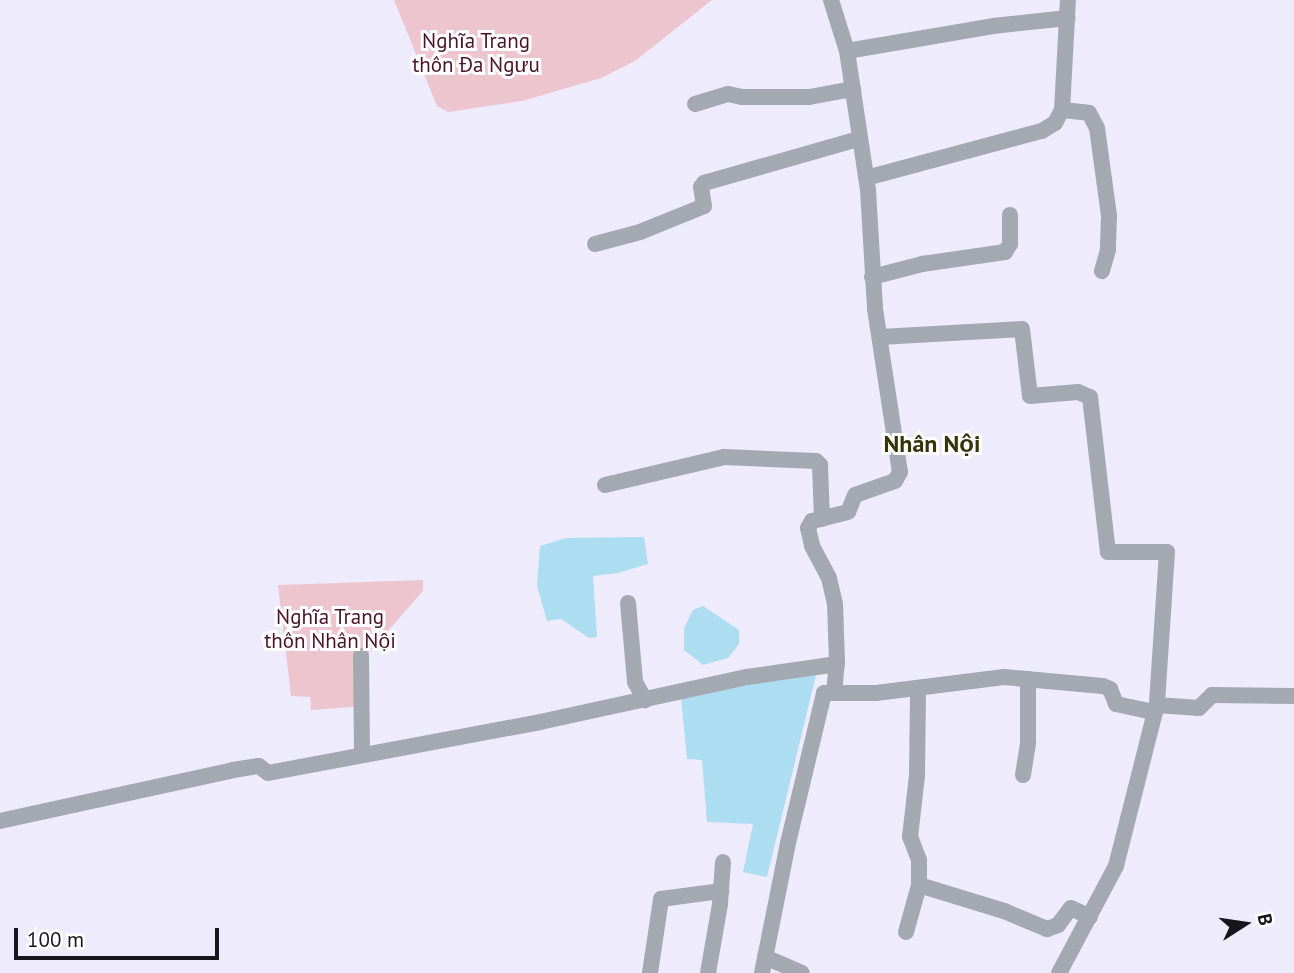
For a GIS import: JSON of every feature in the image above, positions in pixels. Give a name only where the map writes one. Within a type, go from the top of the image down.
[{"type":"street","points":[[831,0],[847,51],[866,178],[872,277],[899,475],[891,483],[857,493],[848,512],[810,523],[807,532],[832,588],[837,664],[834,692]]},
{"type":"street","points":[[866,178],[1042,131],[1055,123],[1062,110],[1068,0]]},
{"type":"street","points":[[847,51],[993,26],[1068,18]]},
{"type":"street","points":[[695,104],[728,94],[742,97],[809,97],[853,89]]},
{"type":"street","points":[[1062,110],[1089,113],[1097,128],[1109,216],[1108,250],[1102,271]]},
{"type":"street","points":[[595,244],[640,232],[704,206],[701,187],[704,183],[800,153],[859,139]]},
{"type":"street","points":[[872,277],[922,264],[1005,252],[1010,244],[1010,215]]},
{"type":"street","points":[[880,337],[1022,329],[1030,396],[1078,392],[1090,397],[1108,552],[1167,552],[1156,709],[1116,866],[1059,973]]},
{"type":"street","points":[[605,485],[724,457],[816,461],[820,465],[822,519]]},
{"type":"street","points":[[628,603],[635,682],[645,700]]},
{"type":"street","points":[[361,656],[362,755]]},
{"type":"street","points":[[0,821],[233,770],[259,766],[268,773],[645,700],[747,677],[837,664]]},
{"type":"street","points":[[802,973],[763,965],[821,699],[825,692],[918,689],[981,677],[1103,686],[1110,690],[1116,704],[1156,709],[1199,708],[1212,695],[1294,696]]},
{"type":"street","points":[[1023,775],[1028,742],[1028,679]]},
{"type":"street","points":[[906,932],[919,885],[919,859],[910,837],[917,776],[918,689]]},
{"type":"street","points":[[708,973],[723,862]]},
{"type":"street","points":[[919,885],[1004,911],[1047,929],[1058,925],[1070,908],[1090,917]]},
{"type":"street","points":[[650,973],[661,899],[721,891]]},
{"type":"green space","name":"Nghĩa Trang thôn Đa Ngưu","points":[[394,0],[712,0],[635,61],[601,78],[522,101],[448,112],[437,106]]},
{"type":"green space","name":"Nghĩa Trang thôn Nhân Nội","points":[[423,580],[423,591],[367,655],[365,706],[311,710],[310,697],[291,696],[278,585]]},
{"type":"water","points":[[644,537],[648,564],[618,573],[593,576],[597,637],[589,638],[561,619],[547,621],[537,586],[540,546],[566,538]]},
{"type":"water","points":[[703,606],[739,630],[739,644],[728,658],[703,665],[684,650],[684,628],[693,610]]},
{"type":"water","points":[[817,671],[767,877],[743,872],[753,824],[707,822],[702,760],[687,759],[681,697]]},
{"type":"district","name":"Nhân Nội","points":[[932,444]]}]
